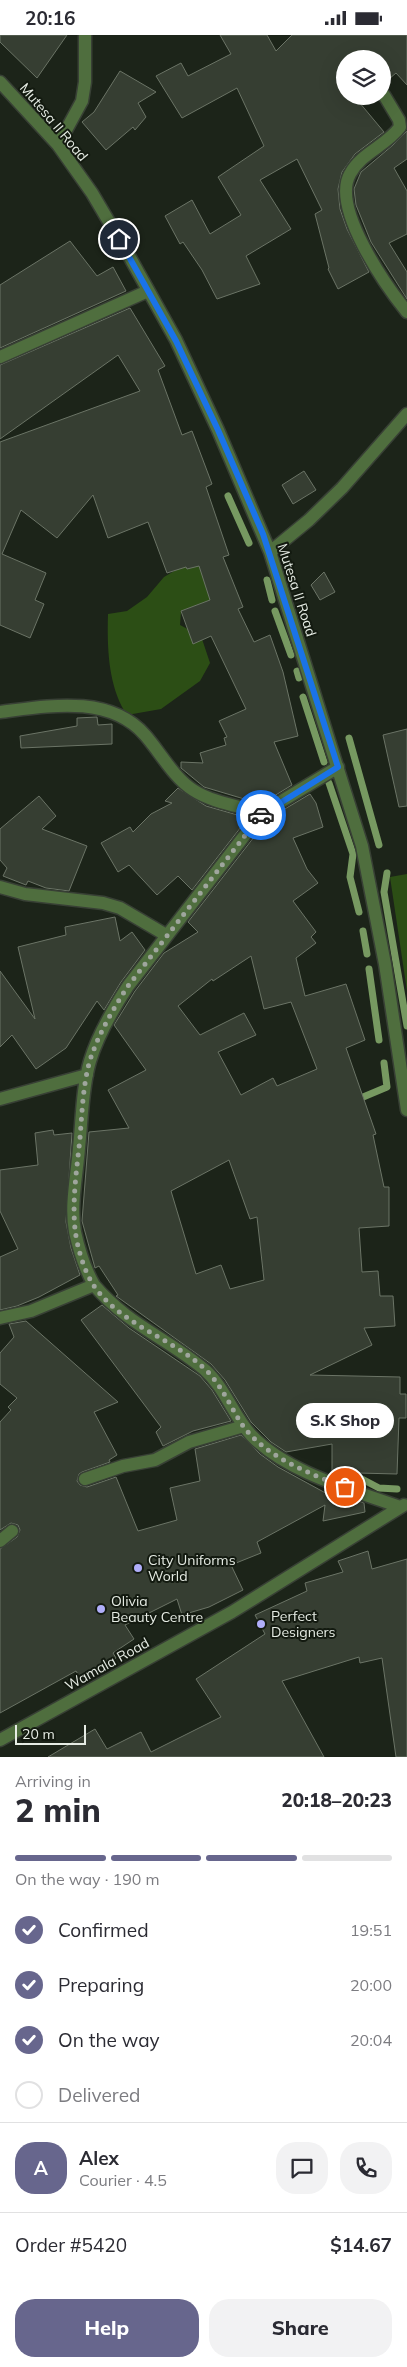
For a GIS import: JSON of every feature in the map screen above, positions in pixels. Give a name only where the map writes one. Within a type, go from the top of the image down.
[{"type":"street","points":[[58,145],[82,101],[85,82],[85,35]]},
{"type":"street","name":"Mutesa II Road","points":[[0,82],[58,145],[92,193],[176,341],[218,430],[270,552],[362,846],[371,887],[407,1109]]},
{"type":"street","points":[[391,103],[403,116],[400,127],[359,161],[348,176],[347,196],[351,218],[361,241],[378,272],[407,312]]},
{"type":"street","points":[[0,357],[148,291]]},
{"type":"street","points":[[270,552],[309,520],[342,488],[407,414]]},
{"type":"street","points":[[0,712],[77,706],[114,712],[136,725],[192,789],[213,799],[262,813]]},
{"type":"street","points":[[338,767],[262,813],[166,935],[111,1012],[97,1043],[87,1075],[74,1204],[75,1230],[87,1271],[94,1285],[110,1304],[135,1324],[186,1355],[207,1372],[244,1426],[261,1444],[316,1476],[404,1506]]},
{"type":"street","points":[[0,887],[25,894],[103,903],[120,908],[166,935]]},
{"type":"street","points":[[0,1099],[87,1075]]},
{"type":"street","points":[[0,1318],[31,1311],[94,1285]]},
{"type":"street","points":[[85,1479],[123,1466],[155,1459],[189,1441],[244,1426]]},
{"type":"street","name":"Wamala Road","points":[[0,1740],[232,1612],[404,1506]]},
{"type":"street","points":[[0,1541],[12,1531]]},
{"type":"green space","points":[[193,560],[209,573],[212,600],[181,611],[180,625],[201,636],[210,663],[200,681],[161,709],[127,715],[112,679],[108,640],[108,614],[127,611],[147,597],[164,577]]},
{"type":"green space","points":[[407,874],[407,991],[390,877]]},
{"type":"building","points":[[0,35],[67,35],[37,78],[0,42]]},
{"type":"building","points":[[220,35],[267,35],[276,51],[292,35],[407,35],[407,85],[396,73],[391,77],[391,50],[336,50],[336,105],[362,105],[384,132],[355,154],[342,172],[338,189],[340,209],[347,229],[369,272],[338,289],[328,269],[315,214],[322,210],[297,159],[260,180],[291,229],[246,256],[260,284],[217,299],[202,270],[183,242],[180,244],[165,216],[192,200],[210,234],[241,215],[218,177],[264,146],[237,88],[182,118],[156,76],[181,63],[188,76],[231,54]]},
{"type":"building","points":[[120,71],[156,92],[138,103],[146,117],[135,130],[133,127],[106,150],[82,122],[94,112]]},
{"type":"building","points":[[407,131],[407,159],[394,168],[407,191],[407,234],[389,243],[407,272],[407,299],[371,242],[356,205],[354,189],[361,172]]},
{"type":"building","points":[[70,241],[97,276],[113,267],[126,291],[0,348],[0,285]]},
{"type":"building","points":[[130,308],[165,366],[158,370],[182,435],[192,431],[212,484],[206,487],[229,555],[223,557],[243,607],[238,609],[254,642],[270,635],[283,672],[298,736],[274,742],[292,785],[261,804],[204,787],[181,768],[181,762],[203,763],[200,753],[226,745],[224,738],[227,737],[219,721],[246,709],[211,636],[193,644],[181,611],[210,600],[199,566],[187,569],[186,567],[167,573],[148,522],[108,538],[93,495],[57,538],[21,510],[2,554],[46,573],[35,600],[44,604],[30,638],[0,625],[0,442],[140,391],[118,355],[0,439],[0,365]]},
{"type":"building","points":[[304,471],[316,490],[293,504],[282,485]]},
{"type":"building","points":[[324,572],[335,592],[320,600],[311,585]]},
{"type":"building","points":[[97,717],[98,725],[112,724],[112,744],[21,748],[20,736],[77,726],[77,718]]},
{"type":"building","points":[[407,729],[407,806],[399,807],[383,735]]},
{"type":"building","points":[[178,788],[206,806],[248,818],[192,890],[178,876],[157,895],[129,865],[118,872],[101,843],[130,827],[133,832],[151,814],[172,803],[165,801]]},
{"type":"building","points":[[310,794],[316,803],[323,827],[293,838],[307,869],[318,883],[293,901],[316,932],[311,937],[316,943],[296,958],[305,996],[346,984],[365,1040],[346,1048],[376,1134],[373,1135],[384,1187],[389,1187],[389,1226],[359,1228],[362,1272],[378,1271],[380,1296],[393,1296],[395,1326],[364,1328],[372,1345],[310,1375],[400,1377],[400,1394],[406,1394],[406,1418],[399,1418],[397,1474],[358,1473],[360,1485],[332,1474],[332,1444],[286,1452],[271,1442],[251,1422],[225,1380],[211,1364],[116,1296],[118,1295],[99,1266],[95,1268],[82,1221],[89,1132],[129,1128],[108,1090],[146,1070],[114,1025],[135,991],[164,953],[198,932],[188,922],[268,819]],"holes":[[[251,956],[264,1009],[291,1002],[317,1069],[277,1086],[273,1078],[241,1095],[218,1052],[256,1035],[244,1013],[200,1035],[178,1006],[212,979],[213,981]],[[229,1160],[250,1219],[257,1217],[264,1280],[230,1289],[221,1265],[196,1274],[171,1191]]]},
{"type":"building","points":[[39,796],[56,816],[42,829],[87,846],[69,891],[46,888],[28,881],[26,885],[3,876],[7,868],[0,860],[0,829]]},
{"type":"building","points":[[115,917],[120,941],[132,932],[145,950],[121,982],[104,1010],[97,1001],[66,1048],[36,1069],[12,1035],[0,1047],[0,971],[35,1019],[18,947],[66,935],[65,927]]},
{"type":"building","points":[[53,1130],[54,1135],[72,1133],[66,1222],[71,1248],[80,1275],[39,1297],[17,1306],[0,1310],[0,1257],[18,1249],[0,1211],[0,1170],[38,1165],[35,1133]]},
{"type":"building","points":[[102,1305],[129,1328],[200,1376],[212,1390],[231,1421],[193,1431],[163,1446],[156,1432],[161,1427],[81,1320]]},
{"type":"building","points":[[26,1321],[118,1402],[94,1412],[117,1455],[109,1460],[110,1462],[82,1472],[79,1474],[77,1481],[80,1485],[87,1487],[116,1477],[138,1531],[177,1520],[170,1488],[200,1481],[195,1449],[241,1435],[260,1454],[278,1467],[331,1496],[331,1491],[364,1503],[365,1512],[323,1521],[325,1505],[257,1542],[261,1553],[231,1565],[243,1590],[209,1607],[182,1615],[177,1599],[125,1625],[134,1639],[113,1653],[116,1658],[82,1681],[76,1671],[0,1713],[0,1549],[17,1537],[20,1530],[18,1525],[11,1523],[0,1530],[0,1422],[11,1410],[8,1407],[17,1398],[0,1384],[0,1353],[14,1337],[9,1324]]},
{"type":"building","points":[[368,1551],[372,1569],[407,1559],[407,1757],[396,1757],[382,1658],[360,1663],[359,1657],[282,1681],[324,1757],[48,1757],[95,1729],[107,1749],[141,1732],[151,1752],[221,1717],[196,1679],[265,1634],[255,1615],[307,1591],[305,1583],[343,1572],[338,1561]]},
{"type":"waterway","points":[[228,496],[249,543]]},
{"type":"waterway","points":[[267,580],[272,600]]},
{"type":"waterway","points":[[275,611],[291,655]]},
{"type":"waterway","points":[[297,671],[299,678]]},
{"type":"waterway","points":[[303,697],[324,762]]},
{"type":"waterway","points":[[349,738],[379,845]]},
{"type":"waterway","points":[[329,783],[353,854],[350,877],[359,912]]},
{"type":"waterway","points":[[387,873],[384,892],[407,1026]]},
{"type":"waterway","points":[[363,931],[367,954]]},
{"type":"waterway","points":[[369,969],[379,1040]]},
{"type":"waterway","points":[[356,1100],[387,1087],[384,1063]]},
{"type":"waterway","points":[[360,1478],[379,1488],[397,1489]]},
{"type":"way so far","points":[[261,815],[128,986],[111,1012],[97,1043],[90,1061],[82,1111],[74,1204],[75,1230],[87,1271],[94,1285],[110,1304],[135,1324],[186,1355],[207,1372],[219,1386],[244,1426],[261,1444],[316,1476],[345,1487]]},
{"type":"place","name":"S.K Shop","points":[[345,1487]]},
{"type":"place","name":"City Uniforms World","points":[[138,1568]]},
{"type":"place","name":"Olivia Beauty Centre","points":[[101,1609]]},
{"type":"place","name":"Perfect Designers","points":[[261,1624]]},
{"type":"route","points":[[119,239],[176,341],[218,430],[263,534],[338,767],[261,815]]}]
